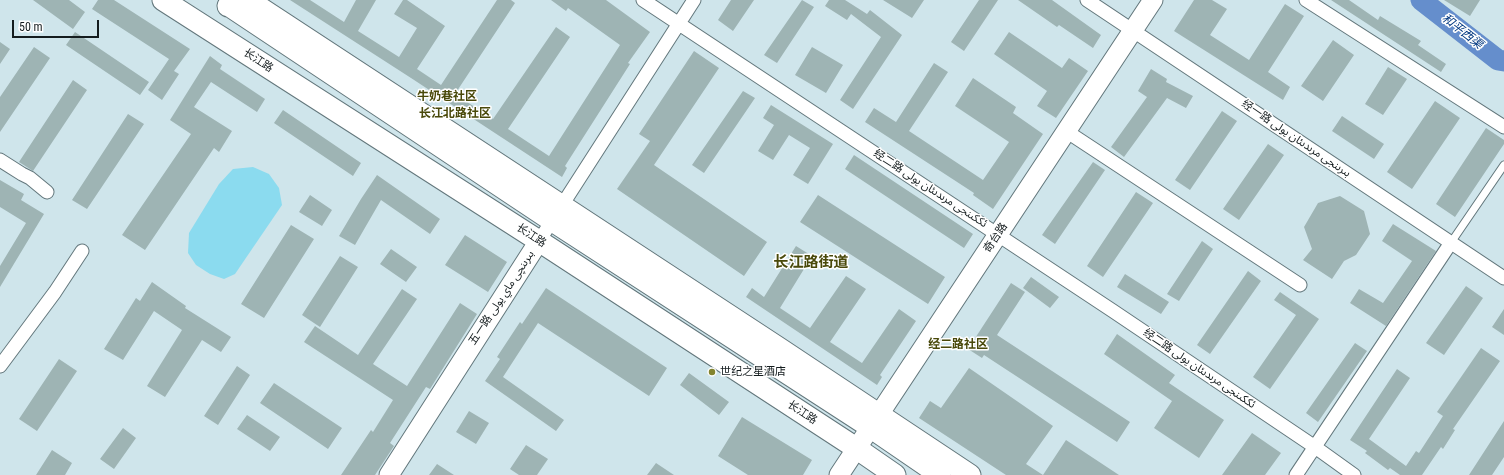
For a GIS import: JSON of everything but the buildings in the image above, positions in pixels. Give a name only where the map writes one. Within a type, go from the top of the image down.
[{"type":"main road","name":"长江路","points":[[163,0],[538,241],[856,448],[895,475]]},
{"type":"main road","points":[[227,2],[556,212],[874,420],[970,475]]},
{"type":"main road","points":[[874,420],[940,475]]},
{"type":"street","name":"经二路 ئككىنجى مرىدىئان يولى","points":[[643,0],[998,234],[1315,447],[1354,475]]},
{"type":"street","name":"五一路 بىرىنچى ماي يولى","points":[[389,475],[556,212],[694,0]]},
{"type":"street","name":"经一路 بىرىنجى مرىدىئان يولى","points":[[1087,0],[1134,30],[1450,244],[1504,278]]},
{"type":"street","name":"奇台路","points":[[839,475],[1153,0]]},
{"type":"street","points":[[1306,0],[1504,127]]},
{"type":"street","points":[[1066,131],[1300,285]]},
{"type":"street","points":[[0,160],[30,178],[46,192]]},
{"type":"street","points":[[1296,475],[1450,244]]},
{"type":"street","points":[[0,366],[55,292],[82,251]]},
{"type":"lane","points":[[1450,244],[1504,165]]},
{"type":"shaded area","points":[[253,167],[269,174],[279,188],[282,205],[235,274],[224,279],[210,274],[196,265],[188,253],[189,233],[219,184],[233,169]]},
{"type":"waterway","name":"和平西渠","points":[[1421,0],[1498,60],[1504,61]]},
{"type":"place","name":"世纪之星酒店","points":[[712,372]]},
{"type":"district","name":"牛奶巷社区","points":[[447,97]]},
{"type":"district","name":"长江北路社区","points":[[455,114]]},
{"type":"district","name":"长江路街道","points":[[811,263]]},
{"type":"district","name":"经二路社区","points":[[958,345]]}]
